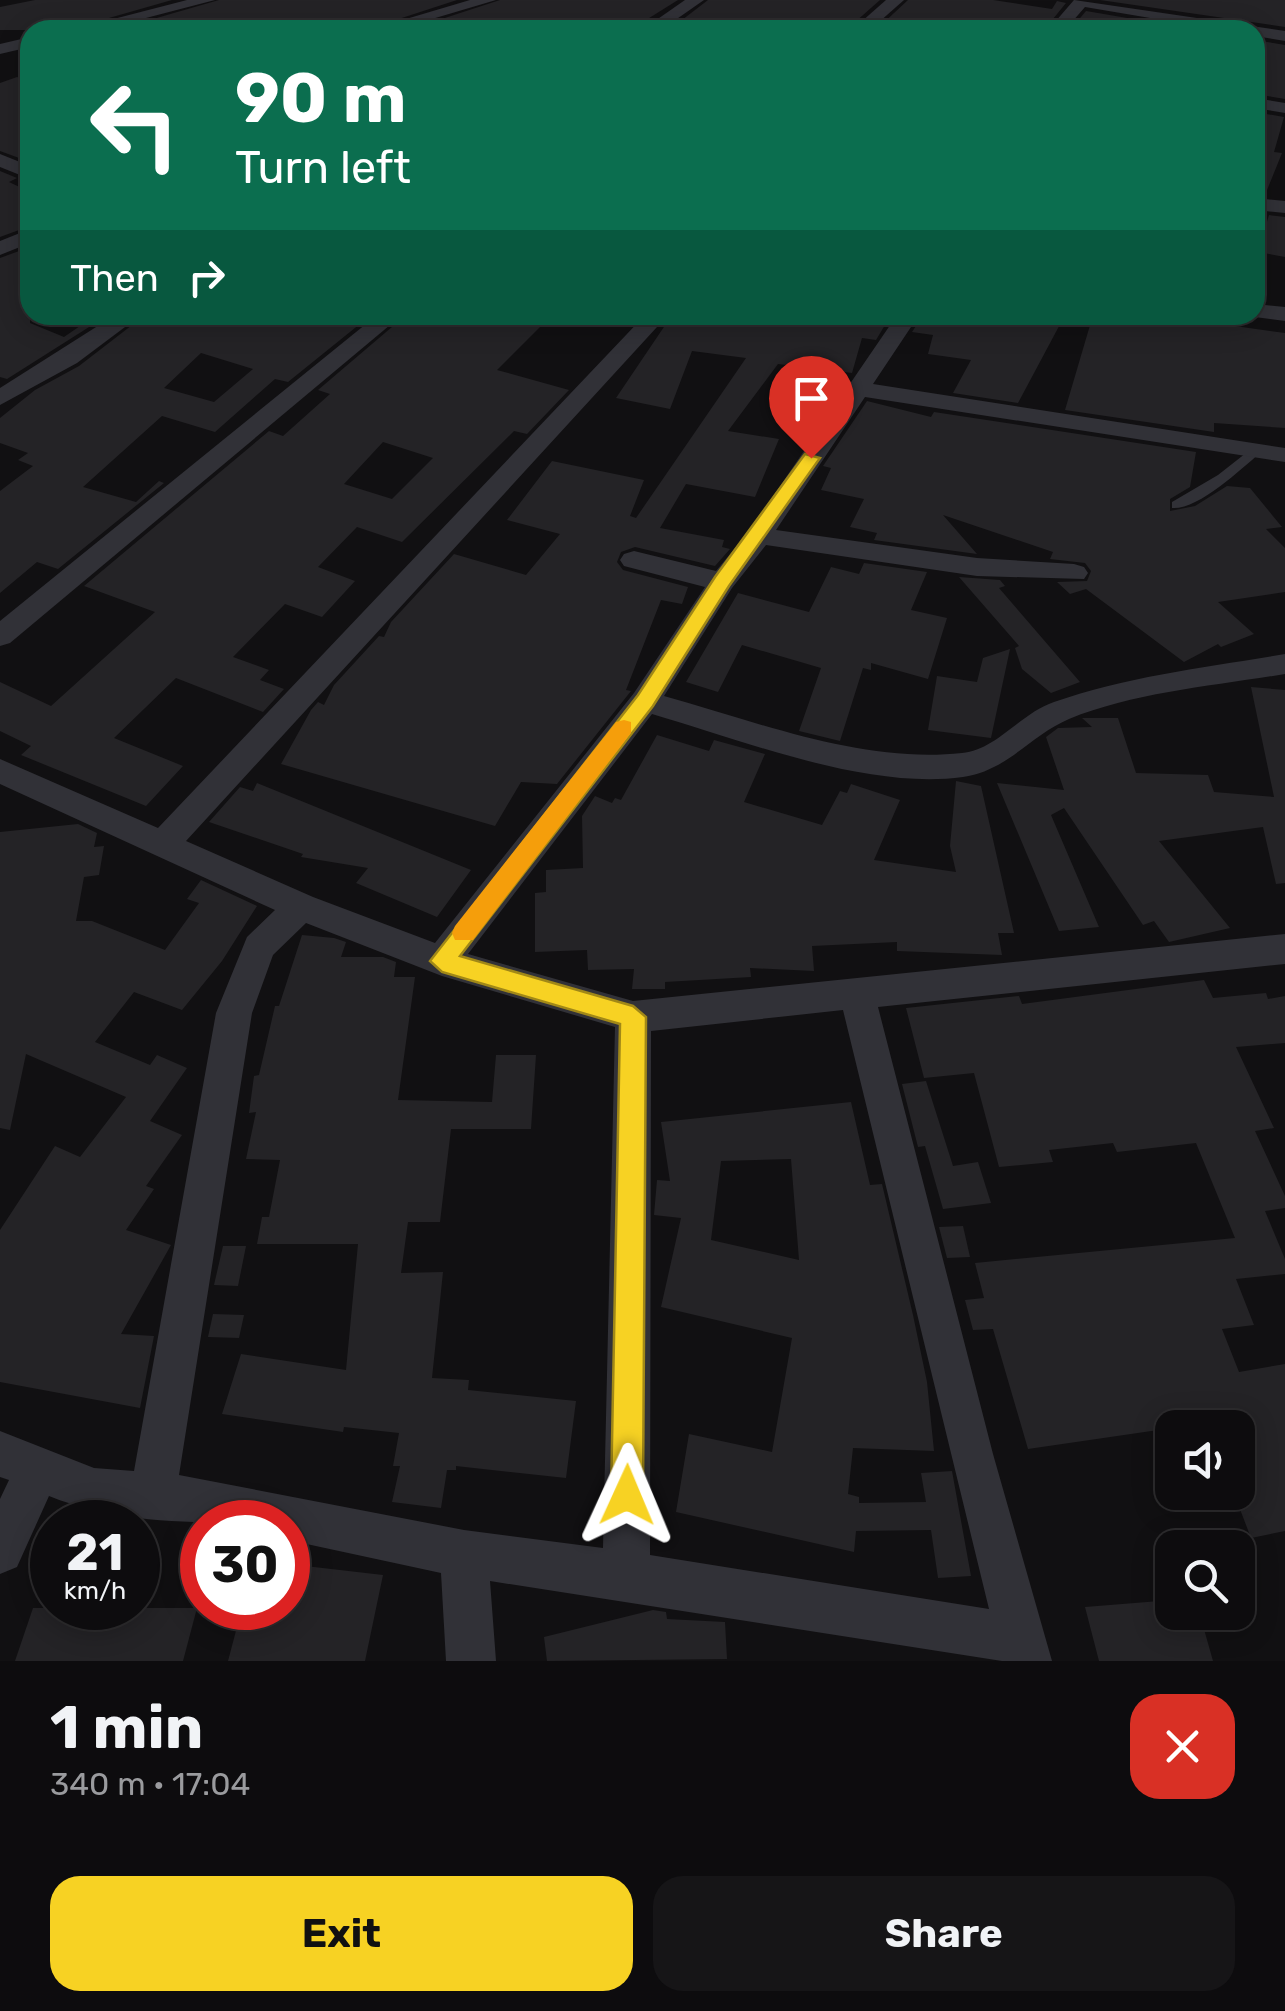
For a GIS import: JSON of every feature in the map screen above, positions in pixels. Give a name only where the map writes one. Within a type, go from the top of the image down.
[{"type":"street","points":[[122,20],[207,0]]},
{"type":"street","points":[[414,20],[488,0]]},
{"type":"street","points":[[665,20],[696,0]]},
{"type":"street","points":[[1065,20],[1082,1],[1194,20]]},
{"type":"street","points":[[0,398],[70,358],[116,325]]},
{"type":"street","points":[[0,636],[379,325]]},
{"type":"street","points":[[164,844],[648,325]]},
{"type":"street","points":[[442,961],[645,700],[722,582],[759,536],[901,325]]},
{"type":"street","points":[[859,389],[1285,455]]},
{"type":"street","points":[[759,536],[977,567],[1074,573]]},
{"type":"street","points":[[634,560],[722,582]]},
{"type":"street","points":[[645,700],[810,746],[945,766],[991,760],[1034,724],[1060,711],[1151,688],[1285,664]]},
{"type":"street","points":[[0,771],[301,907],[442,961],[633,1017],[1285,949]]},
{"type":"street","points":[[154,1494],[234,1013],[259,947],[301,907]]},
{"type":"street","points":[[0,1550],[19,1462],[94,1491],[211,1501],[464,1554],[626,1574],[1024,1650],[970,1454],[858,994]]},
{"type":"street","points":[[626,1574],[633,1017]]},
{"type":"street","points":[[464,1554],[471,1661]]},
{"type":"lane","points":[[1177,505],[1223,478],[1255,450]]},
{"type":"building","points":[[35,0],[172,0],[102,20],[20,20],[20,30],[0,30],[0,7]]},
{"type":"building","points":[[219,0],[457,0],[396,20],[150,20]]},
{"type":"building","points":[[500,0],[678,0],[646,20],[439,20]]},
{"type":"building","points":[[708,0],[880,0],[857,20],[682,20]]},
{"type":"building","points":[[908,0],[993,0],[1052,9],[1057,1],[1066,3],[1052,20],[887,20]]},
{"type":"building","points":[[1100,0],[1285,0],[1285,27],[1265,24],[1265,20],[1237,20]]},
{"type":"building","points":[[1086,11],[1139,20],[1078,20]]},
{"type":"building","points":[[1265,42],[1285,45],[1285,99],[1265,96]]},
{"type":"building","points":[[20,78],[20,158],[0,151],[0,83]]},
{"type":"building","points":[[1265,114],[1284,117],[1274,152],[1282,153],[1265,195]]},
{"type":"building","points":[[0,171],[17,178],[9,182],[20,187],[20,230],[0,237]]},
{"type":"building","points":[[1269,215],[1285,217],[1285,257],[1265,253]]},
{"type":"building","points":[[20,251],[20,325],[35,325],[64,337],[81,325],[92,325],[7,379],[0,377],[0,258]]},
{"type":"building","points":[[132,325],[359,325],[288,382],[275,379],[215,432],[162,416],[83,487],[136,502],[159,481],[164,483],[58,569],[37,562],[0,593],[0,491],[33,466],[18,460],[28,453],[0,443],[0,418],[35,390],[79,366]],"holes":[[[201,353],[253,369],[214,402],[164,388]]]},
{"type":"building","points":[[394,325],[542,325],[497,370],[569,390],[527,434],[514,431],[402,542],[357,527],[318,567],[355,581],[322,617],[285,604],[233,657],[269,670],[260,680],[284,689],[263,712],[176,678],[114,738],[183,766],[146,806],[21,755],[31,746],[0,731],[0,682],[51,706],[155,612],[84,586],[269,431],[283,436],[330,394],[318,390]],"holes":[[[383,442],[433,458],[392,499],[344,484]]]},
{"type":"building","points":[[665,325],[885,325],[876,340],[862,338],[852,373],[778,364],[728,431],[779,439],[755,497],[686,484],[660,528],[724,540],[722,547],[730,549],[715,566],[635,547],[621,552],[617,562],[623,570],[688,587],[682,604],[661,600],[626,690],[631,691],[557,784],[521,782],[495,826],[281,764],[311,710],[318,702],[324,705],[334,685],[379,636],[384,637],[391,622],[454,554],[526,575],[560,534],[507,520],[552,461],[644,480],[630,516],[636,518],[746,358],[692,351],[670,409],[616,398]]},
{"type":"building","points":[[917,325],[1060,325],[1018,403],[953,393],[971,360],[928,354],[933,335],[912,332]]},
{"type":"building","points":[[1090,325],[1228,325],[1285,333],[1285,428],[1214,423],[1214,432],[1065,410]]},
{"type":"building","points":[[867,401],[931,417],[934,412],[1196,452],[1190,487],[1170,499],[1170,511],[1195,506],[1227,486],[1250,488],[1282,527],[1266,529],[1285,548],[1285,592],[1218,602],[1254,634],[1221,647],[1218,644],[1184,662],[1086,589],[1070,594],[1057,582],[1087,581],[1091,571],[1085,563],[1050,559],[1053,552],[943,515],[977,554],[874,540],[877,533],[850,527],[864,499],[821,490],[831,468],[823,466]]},
{"type":"building","points":[[864,563],[927,572],[911,610],[947,618],[928,679],[871,663],[871,670],[863,668],[840,741],[799,731],[821,668],[742,645],[718,692],[686,682],[738,593],[809,612],[831,567],[859,574]]},
{"type":"building","points":[[959,577],[1000,580],[1005,586],[999,588],[1080,682],[1051,693],[1022,669],[1015,648],[1019,646]]},
{"type":"building","points":[[1010,649],[991,738],[928,730],[937,676],[977,682],[983,658]]},
{"type":"building","points":[[1251,687],[1285,690],[1285,883],[1276,884],[1263,827],[1159,841],[1230,928],[1169,942],[1154,921],[1143,925],[1064,808],[1051,815],[1099,927],[1059,931],[997,783],[1064,790],[1046,737],[1058,728],[1092,727],[1082,718],[1118,718],[1136,773],[1208,775],[1214,792],[1274,797]]},
{"type":"building","points":[[657,735],[709,751],[714,740],[765,754],[744,802],[822,825],[840,791],[847,793],[851,784],[900,800],[874,860],[956,872],[950,846],[956,781],[981,786],[1014,933],[998,933],[1002,955],[897,951],[897,942],[812,946],[814,971],[750,968],[751,977],[665,982],[665,989],[632,989],[634,969],[588,970],[587,950],[535,952],[535,893],[546,892],[546,870],[583,868],[582,816],[595,796],[612,803],[615,798],[621,800]]},
{"type":"building","points":[[257,783],[471,870],[437,917],[356,883],[368,868],[301,857],[303,854],[209,822],[240,787],[253,791]]},
{"type":"building","points":[[78,824],[97,833],[94,847],[104,846],[99,875],[84,877],[76,921],[92,921],[165,950],[199,903],[187,899],[201,880],[257,906],[222,961],[182,1010],[134,992],[95,1042],[150,1065],[157,1055],[187,1068],[150,1121],[182,1135],[146,1186],[154,1189],[126,1230],[171,1245],[121,1334],[154,1336],[140,1408],[0,1382],[0,1230],[55,1146],[80,1157],[126,1097],[26,1054],[10,1130],[0,1128],[0,832]]},
{"type":"building","points":[[302,935],[346,942],[341,957],[383,957],[396,962],[394,977],[415,977],[398,1100],[492,1102],[496,1055],[536,1055],[531,1129],[451,1129],[440,1222],[408,1222],[401,1273],[443,1272],[432,1378],[469,1380],[468,1390],[576,1401],[566,1478],[456,1466],[456,1470],[447,1470],[441,1508],[392,1502],[400,1466],[393,1466],[399,1433],[344,1427],[343,1432],[222,1414],[241,1354],[346,1370],[358,1244],[257,1244],[262,1217],[269,1217],[280,1160],[246,1159],[256,1112],[249,1113],[254,1076],[259,1075],[275,1006],[279,1006]]},
{"type":"building","points":[[1204,980],[1213,998],[1266,993],[1268,999],[1285,996],[1285,1043],[1236,1047],[1274,1128],[1255,1131],[1285,1196],[1285,1208],[1265,1211],[1285,1259],[1285,1274],[1236,1279],[1254,1325],[1222,1329],[1239,1372],[1285,1364],[1285,1531],[1255,1537],[1255,1530],[1248,1530],[1240,1510],[1255,1510],[1255,1410],[1155,1410],[1155,1430],[1028,1449],[993,1329],[973,1330],[965,1300],[984,1298],[975,1263],[1235,1238],[1196,1143],[1117,1152],[1113,1143],[1049,1150],[1053,1162],[999,1167],[974,1073],[924,1078],[906,1008],[1019,996],[1022,1004]]},
{"type":"building","points":[[926,1081],[953,1166],[978,1162],[991,1203],[943,1209],[925,1146],[918,1147],[902,1084]]},
{"type":"building","points":[[851,1102],[870,1185],[882,1184],[927,1382],[934,1451],[853,1448],[848,1494],[859,1497],[859,1503],[926,1502],[921,1473],[952,1471],[971,1576],[938,1578],[931,1530],[856,1531],[854,1552],[676,1512],[689,1434],[772,1452],[792,1338],[661,1307],[681,1218],[654,1215],[657,1180],[670,1181],[661,1122]],"holes":[[[791,1159],[799,1260],[711,1240],[721,1161]]]},
{"type":"building","points":[[963,1226],[970,1257],[947,1258],[939,1227]]},
{"type":"building","points":[[223,1246],[246,1246],[238,1286],[214,1285]]},
{"type":"building","points":[[213,1314],[244,1315],[239,1338],[208,1337]]},
{"type":"building","points":[[310,1567],[383,1575],[365,1661],[228,1661],[236,1630],[310,1630]]},
{"type":"building","points":[[1155,1601],[1155,1630],[1204,1630],[1213,1661],[1099,1661],[1085,1607]]},
{"type":"building","points":[[160,1608],[180,1608],[180,1630],[191,1630],[183,1661],[15,1661],[30,1617],[30,1630],[160,1630]]},
{"type":"building","points":[[653,1610],[666,1612],[667,1619],[725,1622],[727,1659],[547,1661],[544,1637]]},
{"type":"slow traffic","points":[[464,933],[624,727]]},
{"type":"route","points":[[627,1495],[633,1017],[442,961],[645,700],[722,582],[759,536],[811,458]]}]
